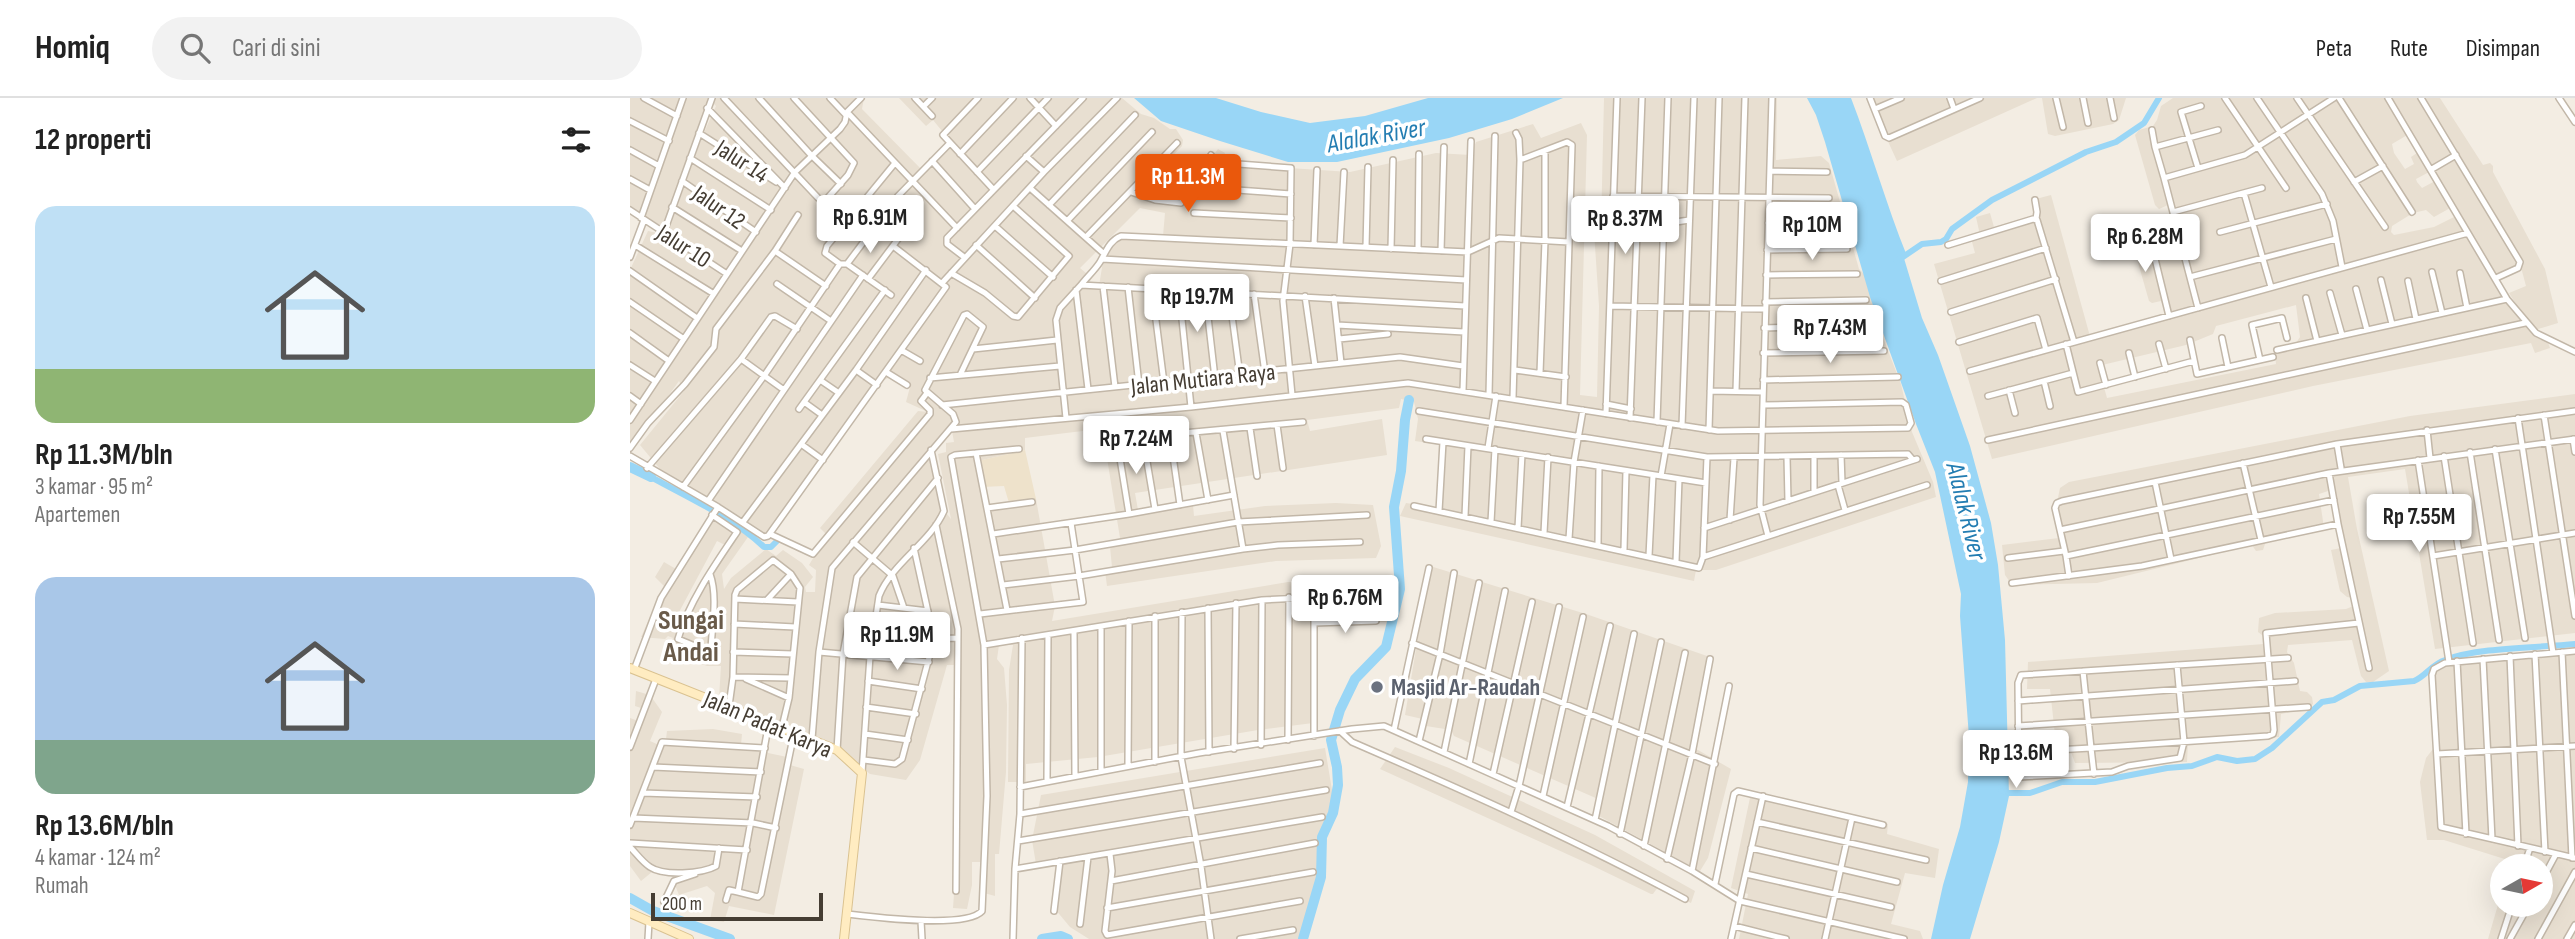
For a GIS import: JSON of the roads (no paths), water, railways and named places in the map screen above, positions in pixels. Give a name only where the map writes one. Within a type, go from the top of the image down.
[{"type":"street","points":[[643,98],[677,116]]},
{"type":"street","points":[[630,257],[650,190],[683,98]]},
{"type":"street","points":[[664,232],[712,98]]},
{"type":"street","points":[[724,98],[823,201],[841,184],[854,163],[794,98]]},
{"type":"street","points":[[759,98],[841,184]]},
{"type":"street","points":[[830,98],[957,228]]},
{"type":"street","points":[[630,420],[795,172],[845,122],[846,113],[861,98]]},
{"type":"street","points":[[915,98],[932,116]]},
{"type":"street","points":[[923,106],[932,98]]},
{"type":"street","points":[[978,98],[943,135],[993,189]]},
{"type":"street","points":[[960,154],[1013,98]]},
{"type":"street","points":[[1030,98],[1056,126]]},
{"type":"street","points":[[977,172],[1048,98]]},
{"type":"street","points":[[964,257],[946,242],[947,238],[1083,98]]},
{"type":"street","points":[[943,282],[1044,172],[1117,98]]},
{"type":"street","points":[[1606,414],[1617,98]]},
{"type":"street","points":[[1630,418],[1642,98]]},
{"type":"street","points":[[1657,422],[1668,98]]},
{"type":"street","points":[[1682,426],[1694,98]]},
{"type":"street","points":[[1709,430],[1719,98]]},
{"type":"street","points":[[1736,391],[1745,98]]},
{"type":"street","points":[[1768,536],[1760,510],[1772,98]]},
{"type":"street","points":[[1870,98],[1885,136],[1889,138],[1980,98]]},
{"type":"street","points":[[1875,109],[1901,98]]},
{"type":"street","points":[[1950,98],[1954,108]]},
{"type":"street","points":[[2056,98],[2063,127]]},
{"type":"street","points":[[2083,98],[2088,123]]},
{"type":"street","points":[[2110,98],[2114,118]]},
{"type":"street","points":[[2225,98],[2286,188]]},
{"type":"street","points":[[2257,98],[2315,182],[2327,204],[2342,267]]},
{"type":"street","points":[[2297,98],[2385,227]]},
{"type":"street","points":[[2164,178],[2239,157],[2337,98],[2412,212]]},
{"type":"street","points":[[2388,98],[2507,299],[2536,333],[2575,352]]},
{"type":"street","points":[[2421,98],[2520,262],[2518,268],[2496,278]]},
{"type":"street","points":[[2559,98],[2575,122]]},
{"type":"street","points":[[2198,168],[2182,112],[2201,106]]},
{"type":"street","points":[[707,108],[785,188]]},
{"type":"street","points":[[1049,205],[1135,115]]},
{"type":"street","points":[[630,121],[669,141]]},
{"type":"street","points":[[2152,130],[2198,308]]},
{"type":"street","points":[[2155,147],[2218,130]]},
{"type":"street","points":[[1068,220],[1152,132]]},
{"type":"street","name":"Jalur 14","points":[[699,133],[785,188]]},
{"type":"street","points":[[1513,398],[1520,160],[1519,136],[1516,133]]},
{"type":"street","points":[[1489,395],[1495,136]]},
{"type":"street","points":[[1463,391],[1471,141]]},
{"type":"street","points":[[1520,160],[1567,142],[1572,145],[1564,407]]},
{"type":"street","points":[[847,264],[880,218],[950,143]]},
{"type":"street","points":[[1086,237],[1177,143]]},
{"type":"street","points":[[1441,251],[1444,147]]},
{"type":"street","points":[[630,150],[659,166]]},
{"type":"street","points":[[1540,373],[1545,151]]},
{"type":"street","points":[[1418,250],[1419,154]]},
{"type":"street","points":[[1131,192],[1154,200],[1181,203],[1211,155]]},
{"type":"street","points":[[2432,169],[2456,155]]},
{"type":"street","points":[[1026,156],[1044,172]]},
{"type":"street","points":[[690,158],[771,210]]},
{"type":"street","points":[[1391,248],[1394,160]]},
{"type":"street","points":[[932,161],[975,209]]},
{"type":"street","points":[[891,295],[847,264],[840,264],[825,253],[827,246],[895,163]]},
{"type":"street","points":[[1225,163],[1291,168],[1290,243],[1284,296],[1292,395]]},
{"type":"street","points":[[2354,182],[2383,166]]},
{"type":"street","points":[[1366,247],[1368,167]]},
{"type":"street","points":[[1314,245],[1317,170]]},
{"type":"street","points":[[1770,171],[1827,172]]},
{"type":"street","points":[[1340,246],[1344,172]]},
{"type":"street","points":[[1149,173],[1168,182],[1192,186]]},
{"type":"street","points":[[630,179],[650,190]]},
{"type":"street","name":"Jalur 12","points":[[682,181],[755,232]]},
{"type":"street","points":[[1030,188],[1068,220],[1102,256],[1288,272],[1466,280]]},
{"type":"street","points":[[1209,188],[1291,194]]},
{"type":"street","points":[[2173,212],[2262,188]]},
{"type":"street","points":[[2244,193],[2271,287]]},
{"type":"street","points":[[1614,196],[1829,198]]},
{"type":"street","points":[[2035,200],[2036,219],[2074,342]]},
{"type":"street","points":[[2220,232],[2327,204]]},
{"type":"street","points":[[951,273],[1018,317],[1069,256],[1013,206]]},
{"type":"street","points":[[672,207],[742,251]]},
{"type":"street","name":"Jalur 10","points":[[630,211],[727,274]]},
{"type":"street","points":[[708,501],[831,321],[919,211]]},
{"type":"street","points":[[1194,213],[1291,218]]},
{"type":"street","points":[[630,448],[648,423],[685,384],[714,347],[716,329],[799,215]]},
{"type":"street","points":[[1663,224],[1689,219]]},
{"type":"street","points":[[1948,245],[2036,219]]},
{"type":"street","points":[[1768,223],[1837,223]]},
{"type":"street","points":[[995,226],[1053,277]]},
{"type":"street","points":[[2147,226],[2169,316]]},
{"type":"street","points":[[1970,371],[2469,233]]},
{"type":"street","points":[[1066,418],[1057,340],[1058,312],[1121,236],[1468,253],[1492,240],[1570,242]]},
{"type":"street","points":[[2190,277],[2336,239]]},
{"type":"street","points":[[635,245],[714,294]]},
{"type":"street","points":[[976,245],[1035,298]]},
{"type":"street","points":[[715,511],[743,522],[764,537],[769,534],[945,289],[943,282],[893,246]]},
{"type":"street","points":[[1941,281],[2046,248]]},
{"type":"street","points":[[1768,250],[1847,249]]},
{"type":"street","points":[[775,251],[825,286]]},
{"type":"street","points":[[683,487],[764,376],[840,264]]},
{"type":"street","points":[[743,522],[856,370],[926,270]]},
{"type":"street","points":[[630,271],[697,318]]},
{"type":"street","points":[[2432,272],[2442,313]]},
{"type":"street","points":[[2460,273],[2467,308]]},
{"type":"street","points":[[1766,275],[1857,274]]},
{"type":"street","points":[[1951,312],[2056,279]]},
{"type":"street","points":[[2381,280],[2392,324]]},
{"type":"street","points":[[2408,281],[2416,319]]},
{"type":"street","points":[[776,284],[831,321]]},
{"type":"street","points":[[1103,286],[1115,387]]},
{"type":"street","points":[[1079,287],[1128,287],[1465,306]]},
{"type":"street","points":[[1079,287],[1088,389]]},
{"type":"street","points":[[1128,287],[1139,385]]},
{"type":"street","points":[[1152,289],[1164,383]]},
{"type":"street","points":[[2356,289],[2367,330]]},
{"type":"street","points":[[799,410],[885,290]]},
{"type":"street","points":[[1179,290],[1191,407]]},
{"type":"street","points":[[1205,292],[1215,378]]},
{"type":"street","points":[[1229,293],[1240,376]]},
{"type":"street","points":[[2330,293],[2342,335]]},
{"type":"street","points":[[1254,294],[1265,373]]},
{"type":"street","points":[[1305,296],[1315,366]]},
{"type":"street","points":[[1334,298],[1342,363]]},
{"type":"street","points":[[2306,298],[2317,341]]},
{"type":"street","points":[[2277,350],[2507,299]]},
{"type":"street","points":[[1610,306],[1739,307],[1867,300]]},
{"type":"street","points":[[630,302],[684,339]]},
{"type":"street","points":[[769,534],[813,554],[930,414],[930,410],[921,401],[927,393],[930,378],[964,314],[983,327],[960,375]]},
{"type":"street","points":[[647,468],[741,359],[773,316],[797,329]]},
{"type":"street","points":[[1959,342],[2037,317],[2046,350]]},
{"type":"street","points":[[2260,360],[2252,325],[2282,318],[2287,338]]},
{"type":"street","points":[[1988,440],[2525,323]]},
{"type":"street","points":[[1337,325],[1464,332]]},
{"type":"street","points":[[1764,328],[1878,325]]},
{"type":"street","points":[[630,333],[669,360]]},
{"type":"street","points":[[1339,339],[1388,334]]},
{"type":"street","points":[[2222,338],[2228,367]]},
{"type":"street","points":[[973,349],[1057,340]]},
{"type":"street","points":[[2190,340],[2197,374],[2273,357]]},
{"type":"street","points":[[2066,344],[2078,392],[2194,361]]},
{"type":"street","points":[[2159,344],[2166,369]]},
{"type":"street","points":[[901,350],[920,361]]},
{"type":"street","points":[[1763,353],[1884,351]]},
{"type":"street","points":[[2129,353],[2135,377]]},
{"type":"street","name":"Jalan Mutiara Raya","points":[[942,405],[1411,357],[1463,366]]},
{"type":"street","points":[[741,359],[784,390]]},
{"type":"street","points":[[2100,363],[2106,385]]},
{"type":"street","points":[[630,365],[655,382]]},
{"type":"street","points":[[930,378],[1060,366]]},
{"type":"street","points":[[856,370],[877,385]]},
{"type":"street","points":[[1515,370],[1566,377]]},
{"type":"street","points":[[886,372],[907,385]]},
{"type":"street","points":[[1988,396],[2073,373]]},
{"type":"street","points":[[1763,380],[1898,377]]},
{"type":"street","points":[[820,380],[839,393]]},
{"type":"street","points":[[2044,381],[2050,406]]},
{"type":"street","points":[[951,429],[1191,407],[1408,383],[1709,430],[1762,432],[1910,428],[1911,423],[1906,405],[1902,402],[1763,405]]},
{"type":"street","points":[[2009,390],[2015,413]]},
{"type":"street","points":[[1710,391],[1763,392]]},
{"type":"street","points":[[812,739],[819,652],[830,572],[956,420],[927,393]]},
{"type":"street","points":[[630,396],[641,404]]},
{"type":"street","points":[[1491,522],[1492,422],[1496,396]]},
{"type":"street","points":[[804,402],[822,415]]},
{"type":"street","points":[[1606,404],[1631,409]]},
{"type":"street","points":[[1569,539],[1574,462],[1583,410]]},
{"type":"street","points":[[1419,411],[1707,457],[1908,454],[1915,460],[1704,528]]},
{"type":"street","points":[[2070,576],[2054,508],[2059,502],[2337,443],[2575,411]]},
{"type":"street","points":[[2544,415],[2575,617]]},
{"type":"street","points":[[2518,418],[2553,653]]},
{"type":"street","points":[[1097,441],[1303,422]]},
{"type":"street","points":[[1661,476],[1670,424]]},
{"type":"street","points":[[1277,425],[1283,468]]},
{"type":"street","points":[[1250,428],[1257,476]]},
{"type":"street","points":[[2427,430],[2430,458]]},
{"type":"street","points":[[1223,431],[1242,549]]},
{"type":"street","points":[[1196,433],[1208,500]]},
{"type":"street","points":[[1170,435],[1180,505]]},
{"type":"street","points":[[1143,438],[1155,509]]},
{"type":"street","points":[[1426,439],[1706,483]]},
{"type":"street","points":[[2060,530],[2329,473],[2574,439],[2575,452]]},
{"type":"street","points":[[1117,440],[1129,514]]},
{"type":"street","points":[[1439,511],[1443,442]]},
{"type":"street","points":[[2337,443],[2341,468]]},
{"type":"street","points":[[801,444],[823,460]]},
{"type":"street","points":[[1465,516],[1468,446]]},
{"type":"street","points":[[847,914],[921,921],[973,918],[980,914],[984,907],[987,796],[984,645],[951,457],[1019,449]]},
{"type":"street","points":[[2495,449],[2525,638]]},
{"type":"street","points":[[844,939],[864,760],[870,656],[878,605],[881,592],[914,548],[936,525],[944,511],[931,450]]},
{"type":"street","points":[[2470,452],[2499,640]]},
{"type":"street","points":[[975,453],[1007,610]]},
{"type":"street","points":[[1518,528],[1522,454]]},
{"type":"street","points":[[1842,455],[1840,484],[1845,510]]},
{"type":"street","points":[[630,456],[708,501],[737,532],[710,574],[678,637],[679,641],[707,651],[711,649],[712,629],[713,584],[710,574]]},
{"type":"street","points":[[1814,456],[1814,492]]},
{"type":"street","points":[[2444,456],[2473,643]]},
{"type":"street","points":[[1544,533],[1548,457]]},
{"type":"street","points":[[1414,506],[1700,568],[1703,557],[1707,457]]},
{"type":"street","points":[[1787,457],[1788,501]]},
{"type":"street","points":[[1730,520],[1734,458]]},
{"type":"street","points":[[2418,460],[2449,662]]},
{"type":"street","points":[[2243,463],[2261,540]]},
{"type":"street","points":[[1598,545],[1600,466]]},
{"type":"street","points":[[1624,550],[1626,471]]},
{"type":"street","points":[[2329,473],[2369,668]]},
{"type":"street","points":[[1649,556],[1653,475]]},
{"type":"street","points":[[837,750],[844,654],[855,583],[871,557],[938,478]]},
{"type":"street","points":[[1676,562],[1679,479]]},
{"type":"street","points":[[2155,482],[2171,559]]},
{"type":"street","points":[[1703,557],[1927,485]]},
{"type":"street","points":[[993,534],[1234,495]]},
{"type":"street","points":[[2008,558],[2065,553],[2334,500]]},
{"type":"street","points":[[987,508],[1032,502]]},
{"type":"street","points":[[944,511],[960,509]]},
{"type":"street","points":[[632,669],[661,598],[715,511]]},
{"type":"street","points":[[998,559],[1076,550],[1238,522],[1367,515]]},
{"type":"street","points":[[980,614],[1083,602],[1071,523]]},
{"type":"street","points":[[2012,583],[2116,571],[2339,524]]},
{"type":"street","points":[[936,525],[957,625],[956,891]]},
{"type":"street","points":[[2433,556],[2575,533]]},
{"type":"street","points":[[853,542],[893,576],[904,608]]},
{"type":"street","points":[[1003,585],[1079,576],[1242,549],[1360,542]]},
{"type":"street","points":[[864,760],[899,763],[902,760],[929,662],[934,639],[914,548]]},
{"type":"street","points":[[729,706],[737,590],[770,561],[774,561],[790,574],[800,588],[789,698],[782,727]]},
{"type":"street","points":[[1394,730],[1429,568]]},
{"type":"street","points":[[1419,741],[1440,654],[1454,573]]},
{"type":"street","points":[[767,600],[790,574]]},
{"type":"street","points":[[1444,752],[1479,583]]},
{"type":"street","points":[[1469,764],[1504,591]]},
{"type":"street","points":[[984,645],[1262,600],[1388,594]]},
{"type":"street","points":[[1288,740],[1289,597]]},
{"type":"street","points":[[1314,597],[1317,735]]},
{"type":"street","points":[[735,599],[798,603]]},
{"type":"street","points":[[1261,745],[1262,600]]},
{"type":"street","points":[[1493,774],[1532,601]]},
{"type":"street","points":[[1234,749],[1236,604]]},
{"type":"street","points":[[878,605],[928,611]]},
{"type":"street","points":[[1511,811],[1559,607]]},
{"type":"street","points":[[1208,608],[1209,752]]},
{"type":"street","points":[[1182,612],[1181,757],[1211,939]]},
{"type":"street","points":[[1154,616],[1154,762]]},
{"type":"street","points":[[1543,796],[1583,617]]},
{"type":"street","points":[[685,620],[712,629]]},
{"type":"street","points":[[1128,766],[1129,621]]},
{"type":"street","points":[[1314,623],[1376,621]]},
{"type":"street","points":[[2018,752],[2271,735],[2274,730],[2267,632],[2359,623]]},
{"type":"street","points":[[734,624],[795,627]]},
{"type":"street","points":[[1567,807],[1610,626]]},
{"type":"street","points":[[1101,627],[1101,771]]},
{"type":"street","points":[[874,630],[934,639],[957,638]]},
{"type":"street","points":[[1074,631],[1075,775]]},
{"type":"street","points":[[1595,820],[1634,634]]},
{"type":"street","points":[[1047,781],[1048,635]]},
{"type":"street","points":[[1013,939],[1020,814],[1022,638]]},
{"type":"street","points":[[1620,834],[1661,642]]},
{"type":"street","points":[[1412,643],[1715,764]]},
{"type":"street","points":[[2562,652],[2573,858],[2440,826],[2432,675],[2434,669],[2449,662],[2510,656],[2553,653],[2562,652],[2575,651]]},
{"type":"street","points":[[733,652],[793,654]]},
{"type":"street","points":[[819,652],[929,662]]},
{"type":"street","points":[[1644,846],[1685,653]]},
{"type":"street","points":[[2535,654],[2545,852]]},
{"type":"street","points":[[2510,656],[2518,846]]},
{"type":"street","points":[[2177,665],[2184,742],[2179,758],[2094,774],[2021,778],[2018,774],[2018,678],[2021,676],[2083,671],[2177,665],[2267,660],[2288,658]]},
{"type":"street","points":[[1667,859],[1692,754],[1710,659]]},
{"type":"street","points":[[2483,659],[2492,839]]},
{"type":"street","points":[[2458,661],[2466,834]]},
{"type":"street","name":"Jalan Padat Karya","points":[[632,669],[837,750],[862,774]]},
{"type":"street","points":[[2083,671],[2094,774]]},
{"type":"street","points":[[733,677],[791,678]]},
{"type":"street","points":[[743,678],[789,698]]},
{"type":"street","points":[[630,747],[633,731],[656,679]]},
{"type":"street","points":[[868,681],[922,689]]},
{"type":"street","points":[[2018,701],[2295,681]]},
{"type":"street","points":[[1692,871],[1729,686]]},
{"type":"street","points":[[866,707],[916,714]]},
{"type":"street","points":[[2018,726],[2308,707]]},
{"type":"street","points":[[738,892],[753,822],[769,722]]},
{"type":"street","points":[[1020,787],[1209,752],[1379,726],[1394,730],[1595,820],[1692,871],[1740,901],[1905,939]]},
{"type":"street","points":[[726,900],[729,890],[760,896],[794,732]]},
{"type":"street","points":[[1337,732],[1353,742],[1511,811],[1685,898]]},
{"type":"street","points":[[865,734],[908,740]]},
{"type":"street","points":[[630,825],[662,742],[765,748]]},
{"type":"street","points":[[2437,754],[2575,746]]},
{"type":"street","points":[[1020,814],[1320,763]]},
{"type":"street","points":[[653,767],[761,772]]},
{"type":"street","points":[[1018,841],[1326,790]]},
{"type":"street","points":[[1715,884],[1735,792],[1741,790],[1883,825]]},
{"type":"street","points":[[643,793],[757,797]]},
{"type":"street","points":[[1731,939],[1763,796]]},
{"type":"street","points":[[1015,869],[1322,817]]},
{"type":"street","points":[[633,818],[753,822],[776,828]]},
{"type":"street","points":[[1825,939],[1852,818]]},
{"type":"street","points":[[1757,822],[1926,860]]},
{"type":"street","points":[[1111,881],[1315,843]]},
{"type":"street","points":[[630,845],[747,850]]},
{"type":"street","points":[[630,845],[647,865],[655,870],[698,873]]},
{"type":"street","points":[[664,902],[674,881],[716,866],[719,848]]},
{"type":"street","points":[[1751,848],[1897,882]]},
{"type":"street","points":[[2528,854],[2530,848]]},
{"type":"street","points":[[1110,854],[1111,881],[1105,931],[1107,935],[1300,901]]},
{"type":"street","points":[[2553,860],[2556,854]]},
{"type":"street","points":[[1080,924],[1088,857]]},
{"type":"street","points":[[1054,911],[1060,861]]},
{"type":"street","points":[[1107,908],[1313,872]]},
{"type":"street","points":[[2538,939],[2575,872]]},
{"type":"street","points":[[1746,874],[1891,907]]},
{"type":"street","points":[[630,913],[675,936],[689,939]]},
{"type":"street","points":[[2501,939],[2508,917]]},
{"type":"street","points":[[2510,939],[2522,917]]},
{"type":"street","points":[[921,921],[922,939]]},
{"type":"street","points":[[648,939],[649,922]]},
{"type":"street","points":[[2567,939],[2575,925]]},
{"type":"street","points":[[1734,926],[1786,939]]},
{"type":"street","points":[[1240,939],[1293,930]]},
{"type":"water","name":"Alalak River","points":[[1134,98],[1216,98],[1310,123],[1365,116],[1428,98],[1563,98],[1512,119],[1449,138],[1337,162],[1288,162],[1161,121]]},
{"type":"water","name":"Alalak River","points":[[1807,98],[1851,98],[1907,256],[1903,255],[1922,318],[1970,446],[1991,523],[2005,640],[2009,796],[1999,842],[1970,939],[1931,939],[1960,827],[1968,782],[1969,737],[1960,616],[1961,594],[1935,472],[1870,297],[1825,142]]},
{"type":"waterway","points":[[1897,261],[1922,244],[1946,239],[1952,229],[1992,200],[2086,152],[2116,142],[2144,123],[2159,98]]},
{"type":"waterway","points":[[1303,939],[1321,877],[1322,837],[1333,813],[1338,785],[1331,740],[1340,710],[1355,679],[1386,647],[1400,589],[1394,507],[1409,400]]},
{"type":"waterway","points":[[630,467],[651,477]]},
{"type":"waterway","points":[[651,477],[724,517],[764,547],[771,547],[779,539],[784,541]]},
{"type":"waterway","points":[[2001,790],[2009,793],[2030,793],[2062,782],[2095,782],[2192,766],[2217,757],[2237,761],[2255,759],[2272,748],[2322,702],[2334,700],[2360,686],[2414,681],[2440,662],[2474,653],[2575,644]]},
{"type":"waterway","name":"Sungai Andai","points":[[630,898],[653,911],[730,939]]},
{"type":"waterway","name":"Sungai Andai","points":[[1042,939],[1061,936],[1068,939]]},
{"type":"place","name":"Masjid Ar-Raudah","points":[[1377,687]]},
{"type":"district","name":"Sungai Andai","points":[[691,635]]}]
